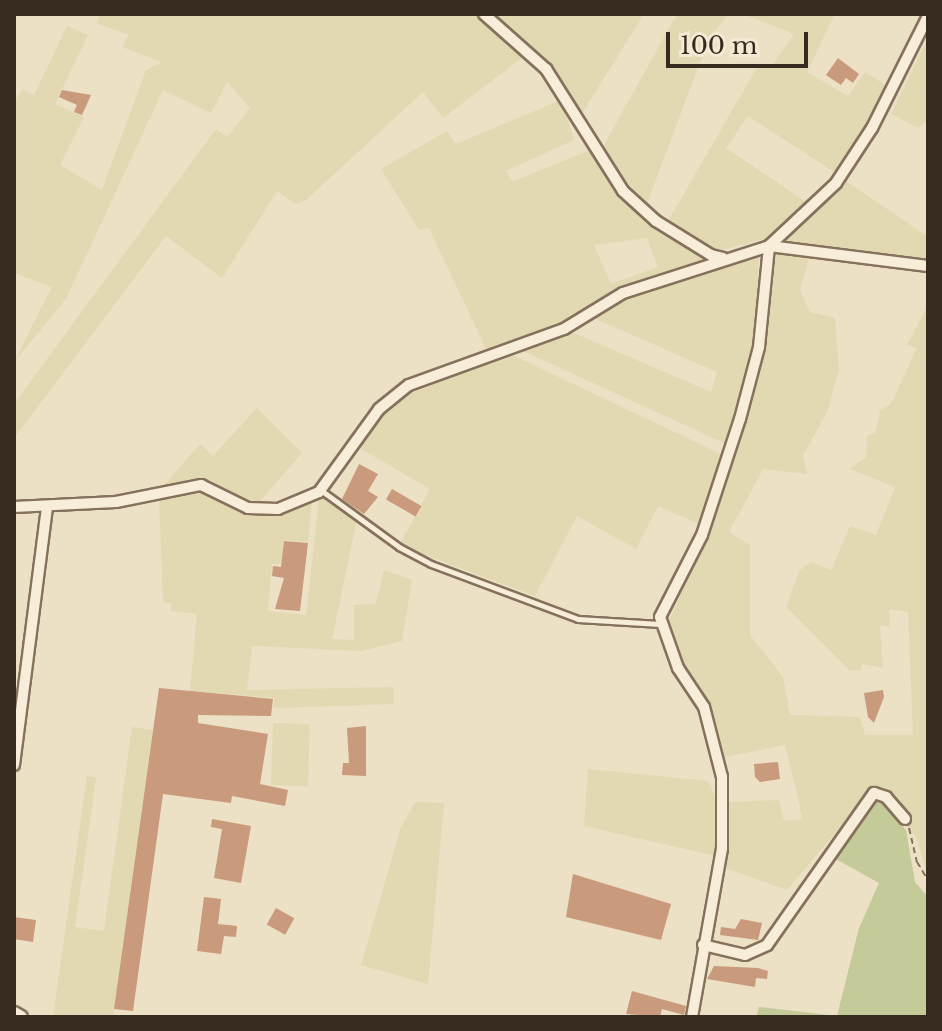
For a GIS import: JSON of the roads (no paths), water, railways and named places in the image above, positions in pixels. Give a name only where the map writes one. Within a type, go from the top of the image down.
[{"type":"street","points":[[484,14],[546,69],[623,191],[656,221],[711,255],[725,258]]},
{"type":"street","points":[[692,1017],[722,849],[722,777],[704,707],[678,668],[660,624],[702,535],[740,419],[759,347],[769,246],[836,183],[872,128],[928,16]]},
{"type":"street","points":[[14,507],[116,502],[201,485],[263,510],[298,502],[321,490],[379,409],[409,385],[564,329],[623,293],[769,246],[928,266]]},
{"type":"street","points":[[14,765],[47,506]]},
{"type":"street","points":[[703,945],[745,955],[767,945],[874,793],[886,797],[905,819]]},
{"type":"street","points":[[14,1013],[21,1017]]},
{"type":"lane","points":[[321,490],[399,547],[431,564],[578,619],[660,624]]}]
